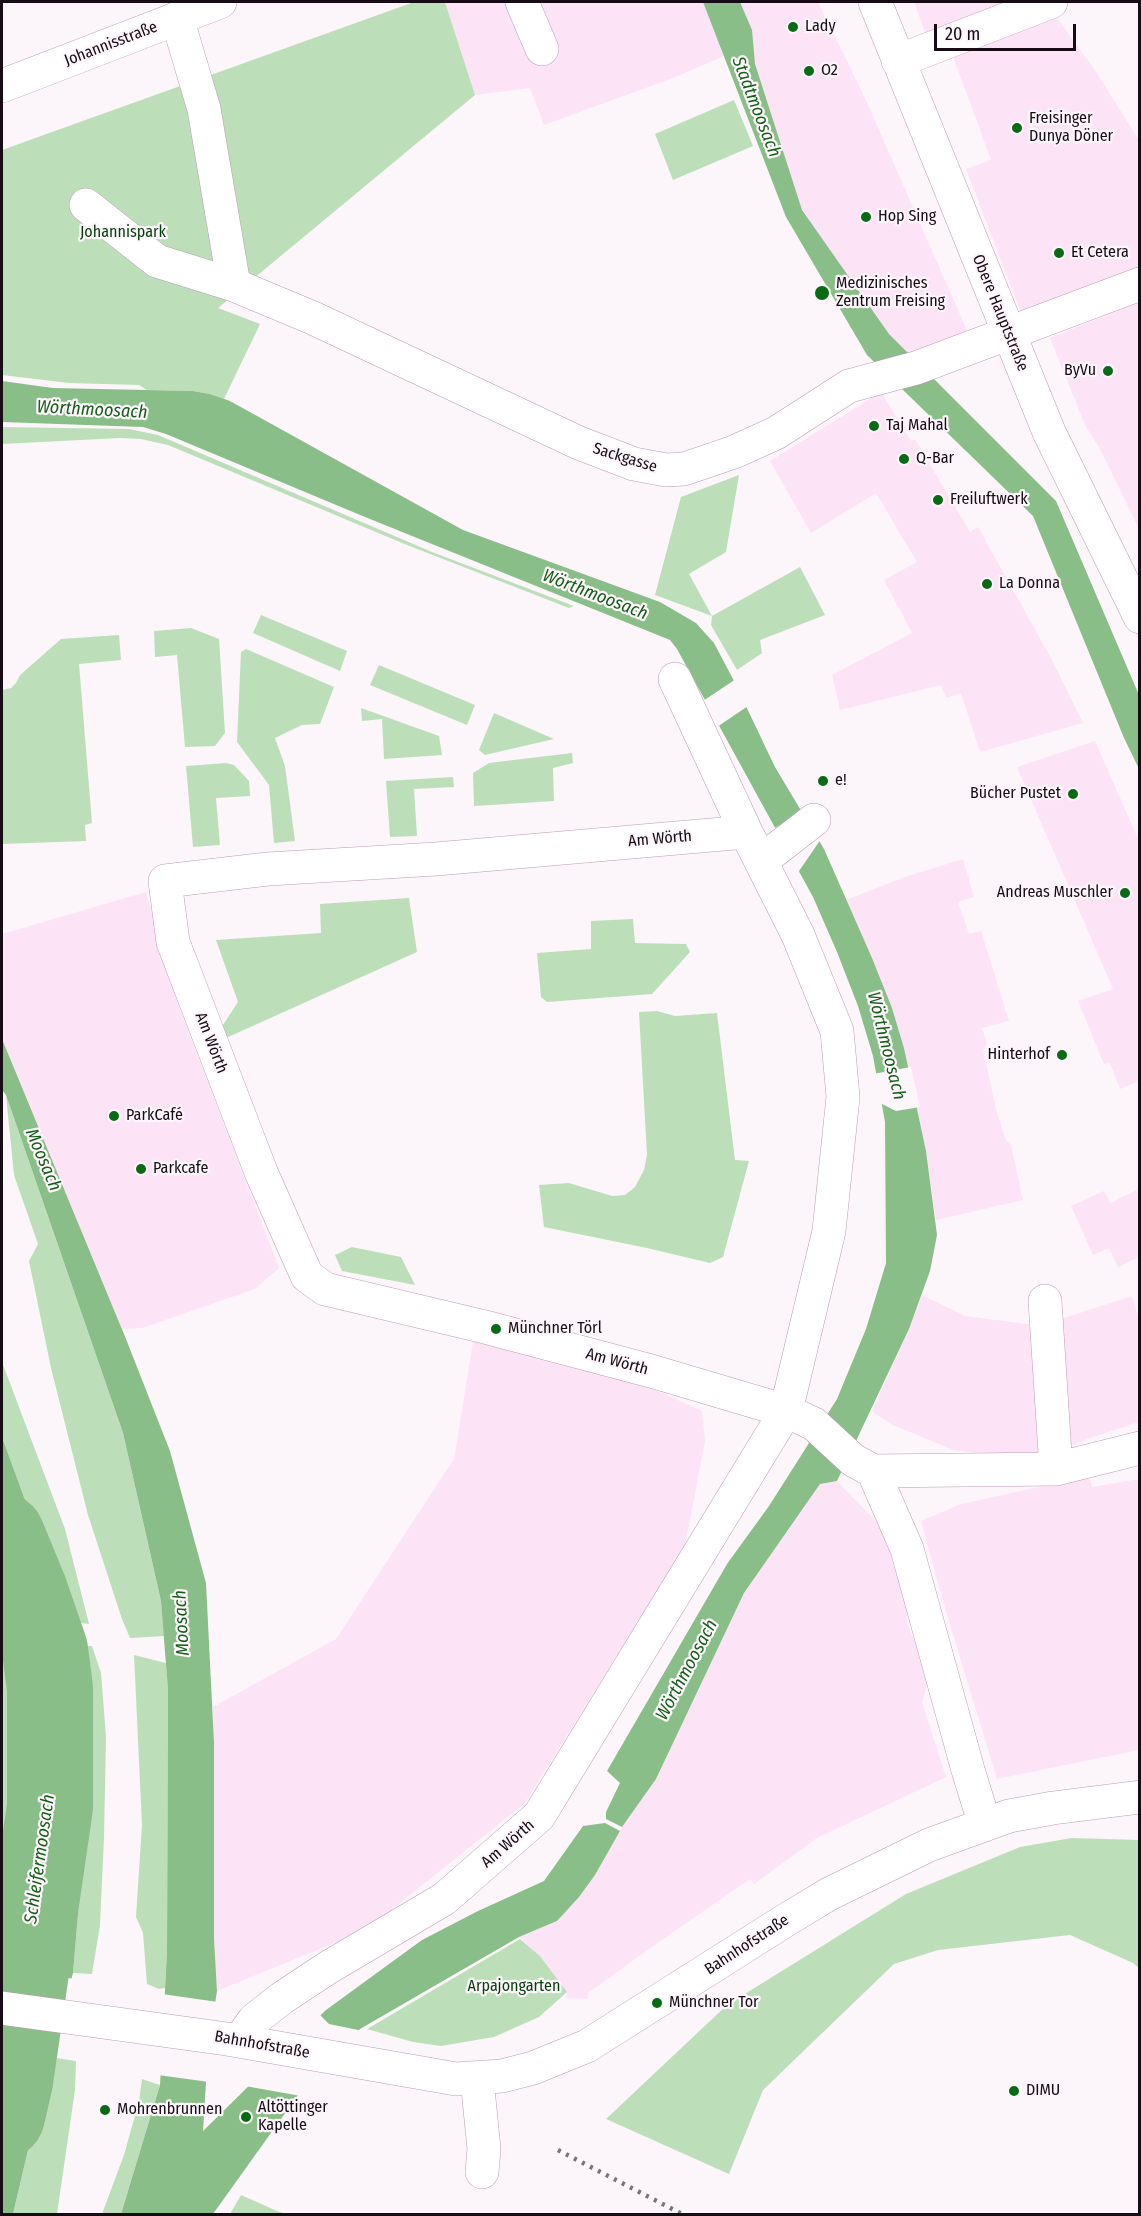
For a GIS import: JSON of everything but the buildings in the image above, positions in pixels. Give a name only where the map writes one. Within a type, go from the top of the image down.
[{"type":"street","name":"Johannisstraße","points":[[2,86],[220,2]]},
{"type":"street","points":[[522,2],[542,49]]},
{"type":"street","name":"Obere Hauptstraße","points":[[875,2],[1054,442],[1140,617]]},
{"type":"street","points":[[898,61],[1051,2]]},
{"type":"street","points":[[177,18],[204,109],[234,285]]},
{"type":"street","name":"Sackgasse","points":[[86,205],[157,261],[234,285],[312,318],[579,443],[634,464],[666,470],[684,469],[734,452],[776,433],[849,386],[916,368],[1140,284]]},
{"type":"street","name":"Am Wörth","points":[[233,2040],[282,1998],[329,1967],[444,1899],[539,1816],[800,1418],[828,1231],[843,1097],[837,1031],[768,856],[746,832],[675,679]]},
{"type":"street","points":[[768,856],[814,820]]},
{"type":"street","name":"Am Wörth","points":[[746,832],[436,859],[268,869],[165,881],[173,942],[261,1172],[307,1276],[325,1289],[507,1333],[660,1374],[800,1418],[863,1465],[908,1549],[970,1779],[985,1825]]},
{"type":"street","points":[[1045,1301],[1056,1469]]},
{"type":"street","points":[[863,1465],[1056,1469],[1140,1448]]},
{"type":"street","name":"Bahnhofstraße","points":[[2,2008],[233,2040],[456,2079],[477,2079],[533,2068],[587,2046],[829,1894],[929,1845],[1009,1816],[1140,1797]]},
{"type":"street","points":[[477,2079],[484,2149],[482,2172]]},
{"type":"shaded area","points":[[445,2],[818,2],[865,98],[969,335],[903,364],[786,217],[724,56],[673,78],[544,125],[530,88],[475,95]]},
{"type":"shaded area","points":[[914,2],[1025,2],[926,35]]},
{"type":"shaded area","points":[[1052,11],[1096,72],[1139,140],[1139,271],[1022,315],[966,169],[991,160],[950,48]]},
{"type":"shaded area","points":[[1139,302],[1139,529],[1100,449],[1085,425],[1050,338]]},
{"type":"shaded area","points":[[881,392],[911,441],[915,439],[970,532],[978,527],[1052,660],[1083,723],[980,752],[961,693],[946,698],[941,685],[840,710],[832,675],[912,633],[884,580],[917,562],[876,493],[811,533],[770,461]]},
{"type":"shaded area","points":[[1095,741],[1139,841],[1139,1081],[1120,1089],[1110,1063],[1104,1064],[1078,1001],[1113,989],[1017,767]]},
{"type":"shaded area","points":[[963,859],[974,897],[958,902],[969,934],[981,931],[1009,1021],[982,1028],[987,1044],[983,1050],[996,1109],[1006,1140],[1011,1145],[1023,1200],[936,1220],[926,1151],[904,1048],[892,1008],[846,900],[905,877]]},
{"type":"shaded area","points":[[146,892],[179,1007],[279,1268],[255,1289],[142,1328],[122,1329],[2,1039],[2,934]]},
{"type":"shaded area","points":[[1139,1189],[1139,1257],[1118,1267],[1109,1248],[1093,1255],[1071,1206],[1104,1191],[1110,1203]]},
{"type":"shaded area","points":[[922,1295],[965,1316],[1027,1324],[1052,1322],[1132,1296],[1139,1319],[1139,1422],[1031,1461],[953,1450],[891,1424],[872,1411]]},
{"type":"shaded area","points":[[474,1336],[614,1371],[702,1411],[705,1441],[685,1546],[525,1803],[366,1930],[217,1991],[214,1940],[213,1707],[336,1639],[454,1459]]},
{"type":"shaded area","points":[[1089,1476],[1092,1487],[1139,1479],[1139,1750],[997,1779],[921,1521],[961,1504]]},
{"type":"shaded area","points":[[837,1481],[897,1543],[908,1625],[929,1679],[922,1702],[946,1777],[817,1838],[754,1884],[750,1879],[653,1946],[588,1993],[588,1999],[566,1998],[567,1992],[540,1956],[519,1937],[557,1921],[595,1875],[622,1827],[656,1779],[744,1593],[820,1484]]},
{"type":"green space","name":"Johannispark","points":[[414,2],[445,2],[475,95],[218,308],[260,324],[224,399],[193,391],[147,390],[139,385],[69,383],[2,375],[2,150]]},
{"type":"green space","points":[[734,100],[753,146],[673,180],[655,134]]},
{"type":"green space","points":[[2,427],[129,429],[158,435],[432,552],[574,606],[569,608],[407,545],[168,445],[141,439],[120,438],[2,444]]},
{"type":"green space","points":[[739,475],[726,552],[689,574],[712,616],[655,595],[681,497]]},
{"type":"green space","points":[[800,567],[825,615],[760,640],[762,653],[737,670],[711,625],[712,616]]},
{"type":"green space","points":[[261,615],[347,651],[340,671],[253,633]]},
{"type":"green space","points":[[191,628],[219,639],[225,733],[215,746],[185,747],[177,655],[155,657],[154,631]]},
{"type":"green space","points":[[119,635],[121,660],[79,664],[92,823],[85,825],[86,841],[2,844],[2,690],[11,688],[20,675],[61,639]]},
{"type":"green space","points":[[246,649],[334,687],[320,724],[302,725],[275,738],[285,766],[295,841],[274,843],[269,785],[237,742],[241,652]]},
{"type":"green space","points":[[379,665],[475,705],[467,725],[370,685]]},
{"type":"green space","points":[[361,708],[439,736],[442,755],[384,759],[382,719],[362,721]]},
{"type":"green space","points":[[494,713],[554,739],[485,755],[479,750]]},
{"type":"green space","points":[[572,753],[573,763],[553,768],[554,801],[474,806],[473,773],[489,763]]},
{"type":"green space","points":[[226,763],[234,765],[249,781],[250,796],[216,798],[220,845],[193,847],[186,766]]},
{"type":"green space","points":[[453,777],[454,787],[414,789],[417,836],[390,837],[386,781]]},
{"type":"green space","points":[[409,898],[417,952],[226,1038],[221,1028],[238,1002],[216,940],[321,933],[320,904]]},
{"type":"green space","points":[[633,919],[635,943],[686,944],[690,952],[652,994],[547,1002],[541,997],[537,953],[591,949],[591,921]]},
{"type":"green space","points":[[657,1011],[675,1016],[717,1013],[735,1160],[749,1161],[723,1257],[710,1263],[544,1227],[539,1185],[569,1183],[612,1196],[625,1195],[635,1187],[644,1170],[647,1155],[639,1012]]},
{"type":"green space","points":[[6,1095],[123,1433],[161,1601],[164,1636],[130,1638],[88,1515],[51,1368],[29,1261],[38,1244],[14,1175]]},
{"type":"green space","points":[[352,1247],[401,1257],[415,1285],[342,1271],[335,1255]]},
{"type":"green space","points":[[2,1362],[65,1529],[89,1624],[64,1621],[2,1437]]},
{"type":"green space","points":[[2,1569],[15,1599],[24,1619],[2,1615]]},
{"type":"green space","points":[[2,1636],[32,1637],[38,1649],[44,1689],[44,1714],[36,1749],[32,1783],[32,1836],[18,1900],[2,1884]]},
{"type":"green space","points":[[92,1646],[101,1673],[106,1737],[100,1925],[92,1974],[73,1973],[88,1797],[86,1739],[71,1647]]},
{"type":"green space","points":[[134,1655],[166,1663],[168,1690],[167,1951],[165,1988],[159,1989],[147,1984],[143,1933],[136,1917],[142,1825]]},
{"type":"green space","points":[[1072,1838],[1139,1840],[1139,1968],[1133,1963],[1070,1935],[938,1950],[894,1964],[763,2090],[729,2174],[606,2119],[727,2005],[906,1894],[1020,1847]]},
{"type":"green space","name":"Arpajongarten","points":[[520,1939],[540,1956],[567,1992],[539,2017],[494,2037],[441,2046],[413,2042],[367,2029]]},
{"type":"green space","points":[[50,2057],[76,2061],[75,2090],[57,2214],[13,2214]]},
{"type":"green space","points":[[142,2079],[160,2085],[121,2214],[102,2214],[124,2155],[139,2101]]},
{"type":"green space","points":[[241,2195],[277,2211],[286,2214],[230,2214]]},
{"type":"water","name":"Stadtmoosach","points":[[703,2],[740,2],[752,30],[755,64],[802,210],[889,334],[1056,501],[1139,695],[1139,769],[1124,738],[1033,516],[867,355],[786,217]]},
{"type":"water","name":"Wörthmoosach","points":[[2,381],[53,388],[193,391],[210,394],[230,401],[463,530],[660,602],[696,623],[714,643],[775,767],[824,849],[872,958],[892,1008],[904,1048],[926,1151],[937,1235],[930,1271],[909,1329],[837,1481],[820,1484],[744,1593],[656,1779],[622,1827],[606,1819],[606,1812],[620,1783],[607,1771],[727,1564],[769,1506],[837,1399],[866,1329],[886,1263],[885,1122],[873,1056],[858,1006],[837,952],[813,897],[670,640],[166,434],[143,427],[2,422]]},
{"type":"water","name":"Moosach","points":[[2,1039],[170,1451],[206,1583],[214,1743],[214,1939],[217,1991],[208,2050],[203,2131],[326,2010],[422,1940],[544,1881],[583,1826],[605,1823],[620,1831],[595,1875],[557,1921],[519,1937],[360,2029],[306,2084],[213,2214],[121,2214],[160,2085],[167,1951],[168,1690],[161,1601],[123,1433],[6,1095],[2,1090]]},
{"type":"water","points":[[2,1437],[25,1500],[71,1647],[86,1739],[88,1797],[73,1973],[50,2057],[13,2214],[2,2214],[2,2016],[11,1931],[32,1836],[32,1784],[36,1749],[44,1714],[44,1689],[38,1649],[2,1569]],"holes":[[[54,1737],[60,1795],[48,1788],[46,1775],[45,1747]]]},
{"type":"pier","points":[[736,679],[748,706],[717,727],[703,701]]},
{"type":"pier","points":[[804,811],[821,839],[797,874],[773,829]]},
{"type":"pier","points":[[911,1067],[920,1107],[896,1111],[878,1102],[873,1074]]},
{"type":"pier","points":[[20,1617],[68,1622],[74,1644],[30,1639]]},
{"type":"pier","points":[[4,1969],[75,1979],[53,2057],[2,2050]]},
{"type":"pier","points":[[162,1994],[218,2002],[209,2082],[158,2075]]},
{"type":"pier","points":[[318,2013],[329,2024],[363,2031],[308,2086],[301,2096],[245,2086]]},
{"type":"waterway","name":"Schleifermoosach","points":[[2,1536],[45,1650],[50,1688],[50,1807],[10,2081],[2,2116]]},
{"type":"waterway","points":[[2,1914],[30,1931]]},
{"type":"railway","points":[[558,2150],[682,2214]]},
{"type":"place","name":"Lady","points":[[793,27]]},
{"type":"place","name":"O2","points":[[809,71]]},
{"type":"place","name":"Freisinger Dunya Döner","points":[[1017,128]]},
{"type":"place","name":"Hop Sing","points":[[866,217]]},
{"type":"place","name":"Et Cetera","points":[[1059,253]]},
{"type":"place","name":"Medizinisches Zentrum Freising","points":[[822,293]]},
{"type":"place","name":"ByVu","points":[[1108,371]]},
{"type":"place","name":"Taj Mahal","points":[[874,426]]},
{"type":"place","name":"Q-Bar","points":[[904,459]]},
{"type":"place","name":"Freiluftwerk","points":[[938,500]]},
{"type":"place","name":"La Donna","points":[[987,584]]},
{"type":"place","name":"e!","points":[[823,781]]},
{"type":"place","name":"Bücher Pustet","points":[[1073,794]]},
{"type":"place","name":"Andreas Muschler","points":[[1125,893]]},
{"type":"place","name":"Hinterhof","points":[[1062,1055]]},
{"type":"place","name":"ParkCafé","points":[[114,1116]]},
{"type":"place","name":"Parkcafe","points":[[141,1169]]},
{"type":"place","name":"Münchner Törl","points":[[496,1329]]},
{"type":"place","name":"Münchner Tor","points":[[657,2003]]},
{"type":"place","name":"DIMU","points":[[1014,2091]]},
{"type":"place","name":"Mohrenbrunnen","points":[[105,2110]]},
{"type":"place","name":"Altöttinger Kapelle","points":[[246,2117]]}]
